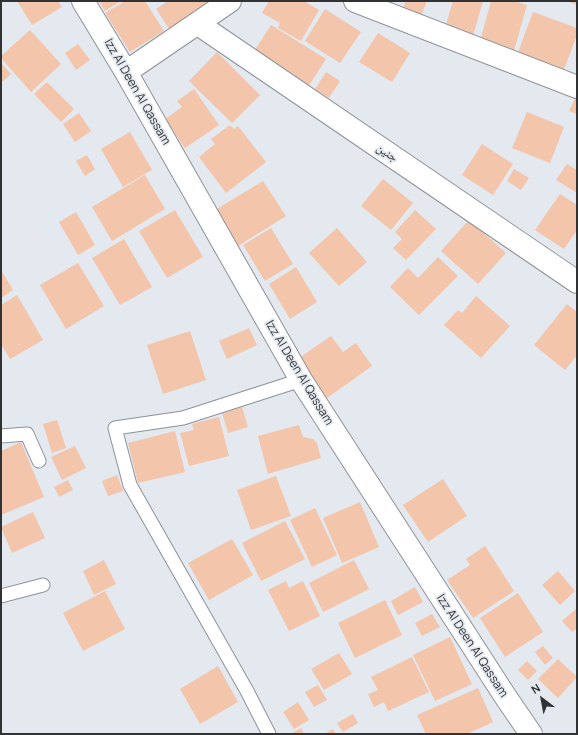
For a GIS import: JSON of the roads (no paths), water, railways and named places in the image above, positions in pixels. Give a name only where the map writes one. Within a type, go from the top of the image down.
[{"type":"street","name":"Izz Al Deen Al Qassam","points":[[83,1],[126,72],[301,380],[531,734]]},
{"type":"street","points":[[126,72],[230,1]]},
{"type":"street","points":[[355,1],[577,87]]},
{"type":"street","name":"جنين","points":[[198,24],[577,282]]},
{"type":"lane","points":[[269,734],[247,691],[130,485],[115,428],[183,418],[301,380]]},
{"type":"lane","points":[[1,436],[27,434],[39,462]]},
{"type":"lane","points":[[1,596],[43,585]]}]
